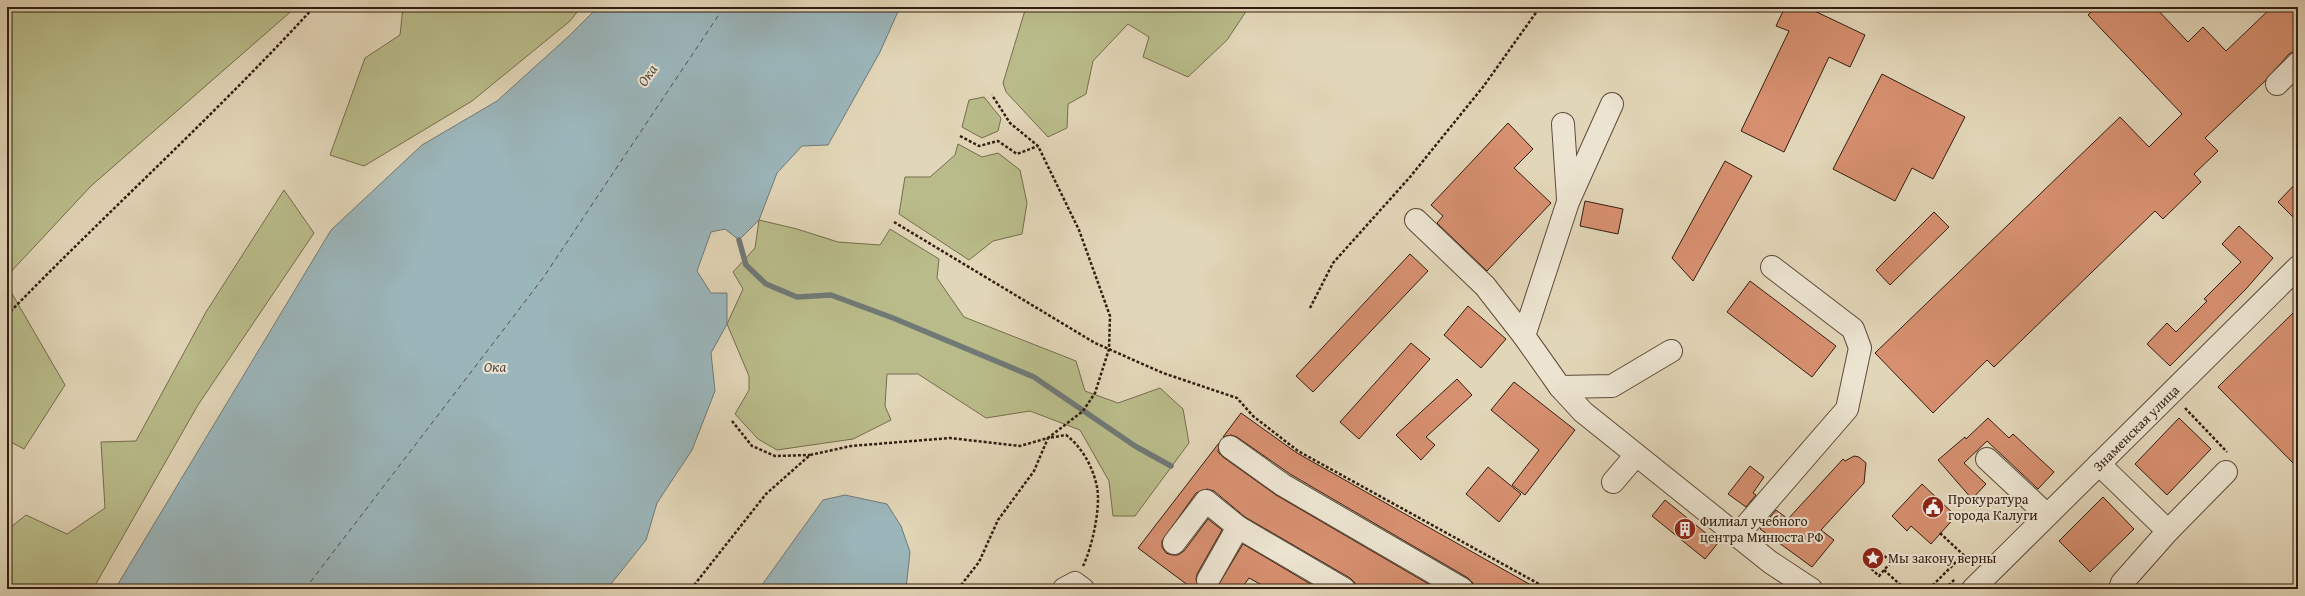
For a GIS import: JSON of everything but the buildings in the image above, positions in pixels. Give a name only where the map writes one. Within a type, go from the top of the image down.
[{"type":"street","points":[[2277,84],[2298,63]]},
{"type":"street","points":[[1524,336],[1568,202],[1612,104]]},
{"type":"street","points":[[1563,124],[1568,202]]},
{"type":"street","points":[[1416,220],[1484,286],[1524,336],[1560,387],[1583,412],[1770,562],[1808,588]]},
{"type":"street","points":[[1737,536],[1847,409],[1860,348],[1854,329],[1772,267]]},
{"type":"street","name":"Знаменская улица","points":[[1973,589],[2298,267]]},
{"type":"street","points":[[1560,387],[1612,386],[1671,351]]},
{"type":"street","points":[[1230,447],[1284,485],[1462,589]]},
{"type":"street","points":[[1613,482],[1636,455]]},
{"type":"street","points":[[1987,459],[2047,515]]},
{"type":"street","points":[[2099,464],[2168,531]]},
{"type":"street","points":[[2120,589],[2122,583],[2168,531],[2226,472]]},
{"type":"street","points":[[1174,543],[1206,501],[1238,527],[1344,589]]},
{"type":"street","points":[[1208,580],[1238,527]]},
{"type":"path","points":[[7,315],[80,240],[132,192],[196,126],[260,66],[314,7]]},
{"type":"path","points":[[1310,308],[1333,263],[1410,176],[1483,87],[1540,7]]},
{"type":"path","points":[[958,589],[980,562],[998,520],[1034,471],[1048,438],[1083,411],[1095,393],[1109,349],[1110,316],[1079,230],[1038,146],[1010,123],[992,95]]},
{"type":"path","points":[[960,136],[979,146],[998,141],[1017,154],[1038,146]]},
{"type":"path","points":[[894,222],[1034,307],[1109,349],[1163,373],[1237,398],[1253,416],[1298,451],[1548,589]]},
{"type":"path","points":[[2171,393],[2228,452],[2226,472]]},
{"type":"path","points":[[732,421],[752,446],[774,456],[810,455],[851,446],[950,438],[1020,446],[1048,438],[1066,435],[1076,442],[1088,461],[1097,488],[1096,515],[1088,556],[1074,587]]},
{"type":"path","points":[[691,589],[766,494],[810,455]]},
{"type":"path","points":[[1940,533],[1971,563]]},
{"type":"path","points":[[1877,549],[1891,562],[1884,570],[1879,576],[1865,563],[1877,549]]},
{"type":"path","points":[[1929,589],[1963,555]]},
{"type":"path","points":[[1884,570],[1905,589]]},
{"type":"green space","points":[[7,7],[296,7],[91,186],[7,276]]},
{"type":"green space","points":[[403,7],[581,7],[570,21],[472,101],[364,166],[330,155],[365,58],[400,35]]},
{"type":"green space","points":[[1026,7],[1249,7],[1227,40],[1188,77],[1143,57],[1149,37],[1128,24],[1093,61],[1086,94],[1068,104],[1067,128],[1048,137],[1006,92],[1003,83]]},
{"type":"green space","points":[[984,97],[1001,118],[998,131],[982,138],[962,127],[969,100]]},
{"type":"green space","points":[[958,144],[982,157],[998,153],[1020,170],[1027,203],[1022,234],[993,241],[969,260],[899,214],[905,177],[930,177],[955,155]]},
{"type":"green space","points":[[284,190],[314,233],[198,405],[93,589],[7,589],[7,530],[26,515],[67,534],[105,508],[101,442],[136,441],[206,312]]},
{"type":"green space","points":[[759,220],[797,229],[838,242],[880,245],[890,229],[939,259],[937,278],[964,317],[1076,361],[1085,391],[1118,403],[1160,388],[1183,409],[1189,443],[1135,516],[1113,516],[1109,481],[1080,430],[1030,411],[986,418],[918,374],[887,374],[885,406],[891,420],[853,439],[777,450],[758,439],[735,414],[749,390],[749,376],[727,324],[743,289],[733,272],[755,248]]},
{"type":"green space","points":[[7,285],[65,385],[24,449],[7,440]]},
{"type":"water","name":"Ока","points":[[598,7],[900,7],[880,52],[828,145],[802,146],[777,173],[759,220],[739,240],[725,229],[711,232],[697,271],[711,293],[727,293],[727,324],[711,353],[715,391],[692,450],[657,503],[646,540],[607,589],[115,589],[331,230],[422,145],[497,101],[569,36]]},
{"type":"water","points":[[845,495],[887,504],[901,526],[910,552],[906,589],[759,589],[823,500]]},
{"type":"waterway","points":[[739,240],[746,265],[766,284],[797,297],[831,295],[893,318],[1034,377],[1135,446],[1171,466]]},
{"type":"ferry route","points":[[305,589],[543,278],[724,7]]},
{"type":"place","name":"Прокуратура города Калуги","points":[[1933,507]]},
{"type":"place","name":"Филиал учебного центра Минюста РФ","points":[[1685,529]]},
{"type":"place","name":"Мы закону верны","points":[[1873,558]]}]
